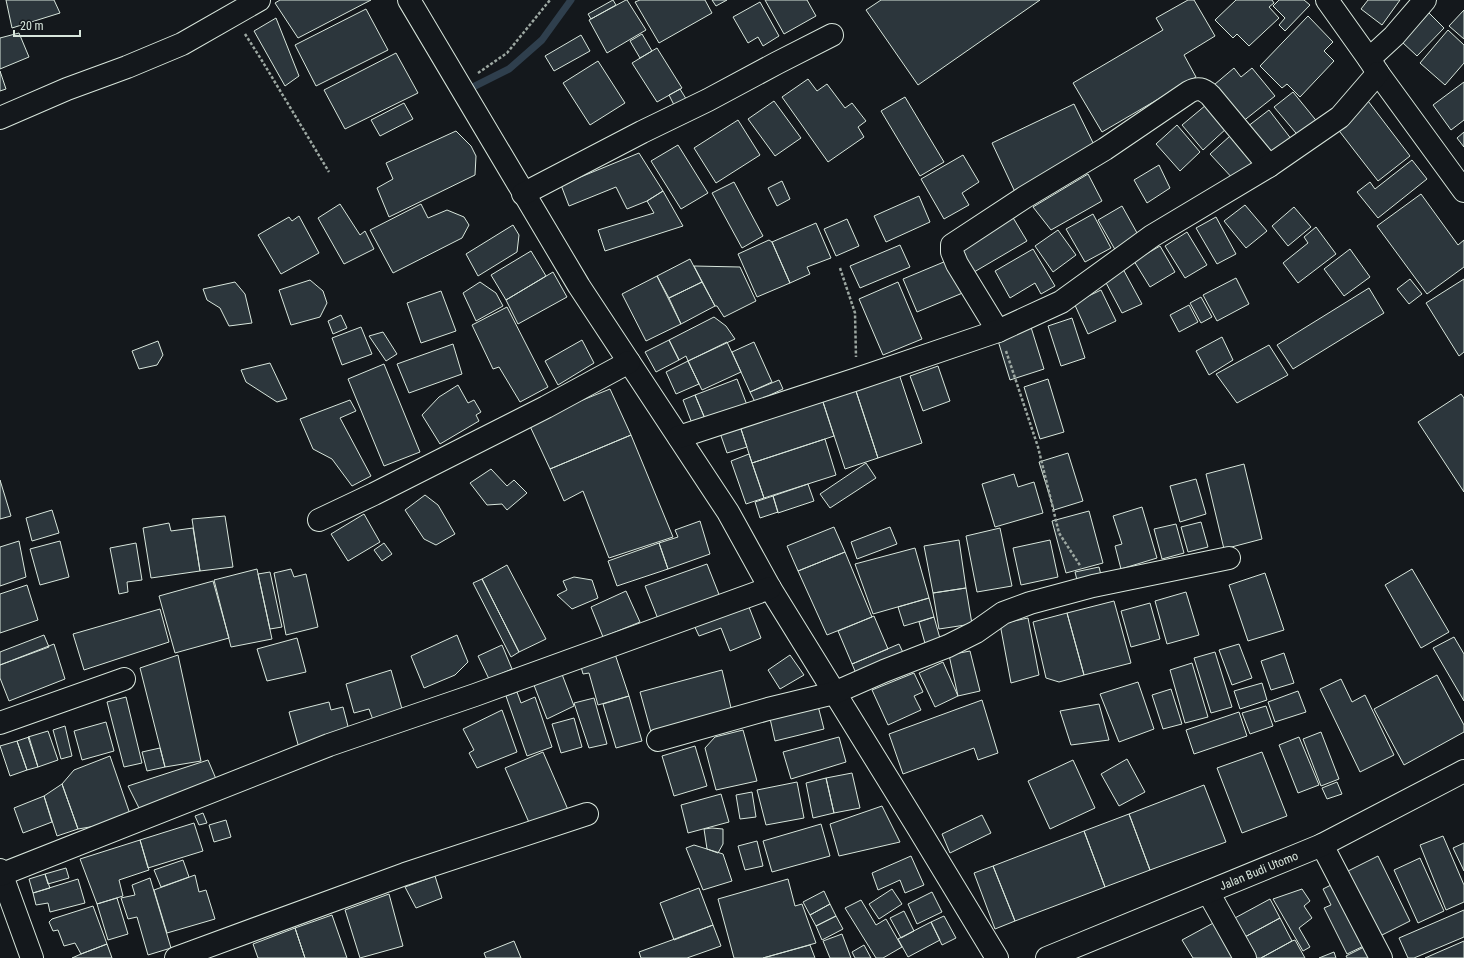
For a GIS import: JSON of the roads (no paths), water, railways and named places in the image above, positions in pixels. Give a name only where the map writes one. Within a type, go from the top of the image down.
[{"type":"street","points":[[0,118],[67,89],[127,67],[182,44],[259,0]]},
{"type":"street","points":[[409,0],[580,286],[728,512],[770,588],[997,958]]},
{"type":"street","points":[[1327,0],[1374,66],[1457,164],[1464,191]]},
{"type":"street","points":[[679,437],[998,331],[1062,302],[1152,236],[1269,166],[1340,117],[1394,36],[1425,0]]},
{"type":"street","points":[[524,194],[642,132],[708,100],[777,62],[832,36]]},
{"type":"street","points":[[998,331],[957,264],[952,252],[952,245],[1025,196],[1105,149],[1189,92],[1196,88],[1203,89],[1210,95],[1269,166]]},
{"type":"street","points":[[319,520],[374,494],[546,407],[630,362]]},
{"type":"street","points":[[658,740],[768,709],[834,693],[884,671],[948,646],[976,632],[1003,613],[1030,603],[1094,586],[1229,558]]},
{"type":"street","points":[[32,958],[1,873],[329,745],[475,695],[770,588]]},
{"type":"street","points":[[0,723],[124,679]]},
{"type":"street","name":"Jalan Budi Utomo","points":[[1047,958],[1322,845],[1464,771]]},
{"type":"street","points":[[176,958],[405,874],[587,814]]},
{"type":"street","points":[[1322,845],[1381,958]]},
{"type":"street","points":[[1208,892],[1245,958]]},
{"type":"waterway","points":[[473,87],[509,69],[542,40],[571,0]]}]
